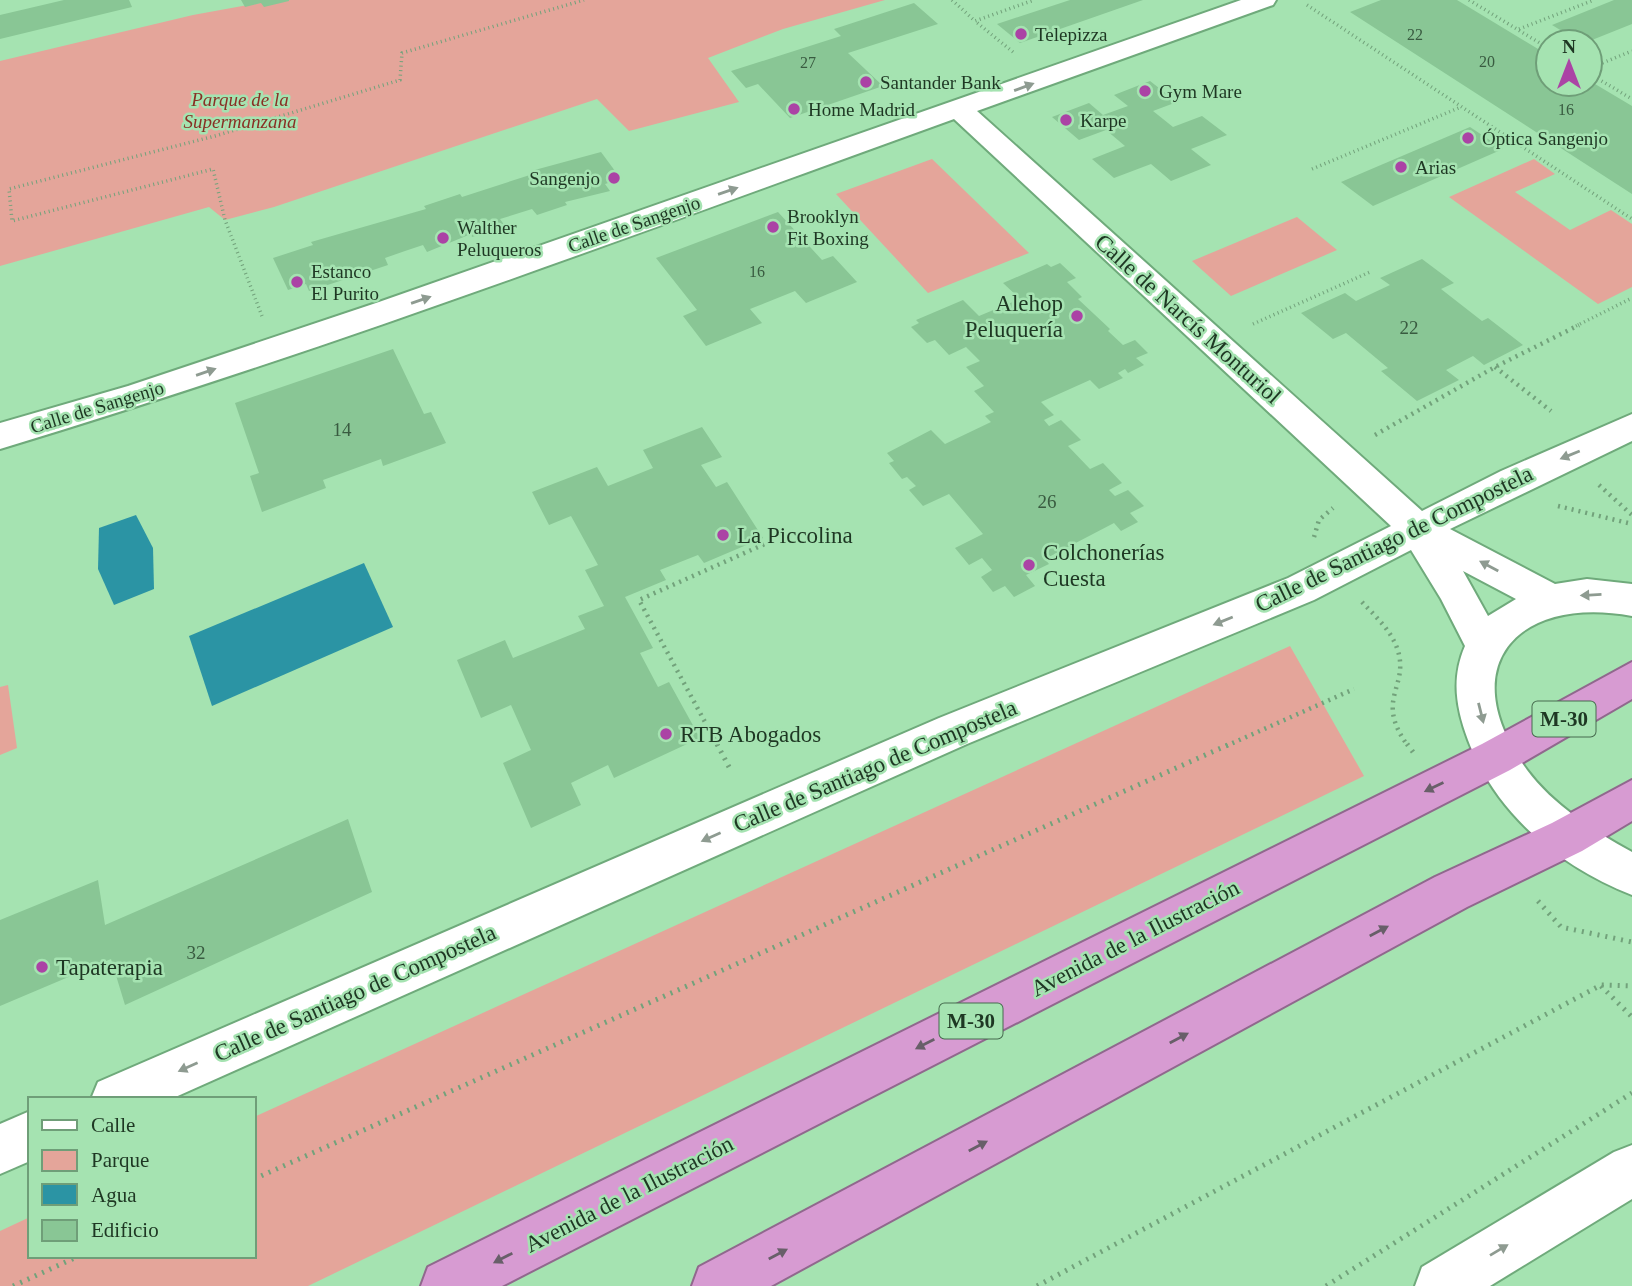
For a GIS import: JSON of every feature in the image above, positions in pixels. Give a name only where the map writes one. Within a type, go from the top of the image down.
[{"type":"highway","name":"Avenida de la Ilustración","points":[[447,1286],[1496,757],[1632,678]]},
{"type":"highway","points":[[718,1286],[1451,892],[1567,837],[1632,799]]},
{"type":"street","name":"Calle de Sangenjo","points":[[0,436],[275,349],[960,110],[1264,0]]},
{"type":"street","name":"Calle de Narcís Monturiol","points":[[960,110],[1348,462],[1416,528],[1455,589],[1484,646]]},
{"type":"street","name":"Calle de Santiago de Compostela","points":[[120,1097],[953,731],[1301,589],[1416,528],[1632,427]]},
{"type":"street","name":"Calle de Narcís Monturiol","points":[[1416,528],[1549,599]]},
{"type":"street","points":[[1632,600],[1600,594],[1549,599],[1511,619],[1484,646],[1476,674],[1478,711],[1496,757],[1522,796],[1567,837],[1632,874]]},
{"type":"street","points":[[0,1149],[28,1137]]},
{"type":"street","points":[[1441,1286],[1632,1170]]},
{"type":"path","points":[[275,349],[225,220],[213,169],[12,220],[9,189],[215,136],[400,80],[402,53],[585,0]]},
{"type":"path","points":[[952,0],[1013,52]]},
{"type":"path","points":[[975,21],[1034,0]]},
{"type":"path","points":[[1469,0],[1534,40]]},
{"type":"path","points":[[1518,30],[1594,0]]},
{"type":"path","points":[[1307,5],[1632,219]]},
{"type":"path","points":[[1604,62],[1632,51]]},
{"type":"path","points":[[1604,82],[1632,99]]},
{"type":"path","points":[[1312,169],[1462,106]]},
{"type":"path","points":[[1249,326],[1370,272]]},
{"type":"path","points":[[1374,435],[1495,367],[1632,298]]},
{"type":"path","points":[[1495,367],[1551,411]]},
{"type":"path","points":[[1593,480],[1632,515]]},
{"type":"path","points":[[1314,542],[1314,532],[1320,520],[1342,503]]},
{"type":"path","points":[[1550,505],[1632,524]]},
{"type":"path","points":[[729,767],[639,600],[766,543]]},
{"type":"path","points":[[1360,599],[1394,639],[1399,652],[1401,667],[1391,707],[1399,733],[1413,753]]},
{"type":"path","points":[[256,1178],[1354,689]]},
{"type":"path","points":[[1536,899],[1561,927],[1632,942]]},
{"type":"path","points":[[1037,1286],[1601,985],[1632,986]]},
{"type":"path","points":[[1601,985],[1632,1017]]},
{"type":"path","points":[[1326,1286],[1632,1093]]},
{"type":"path","points":[[13,1286],[75,1258]]},
{"type":"green space","name":"Parque de la Supermanzana","points":[[276,0],[885,0],[783,29],[708,58],[739,102],[629,131],[597,99],[274,207],[225,220],[209,207],[0,266],[0,61],[193,15]]},
{"type":"green space","points":[[932,159],[1029,253],[928,293],[836,194]]},
{"type":"green space","points":[[1534,159],[1555,174],[1515,192],[1570,230],[1611,210],[1632,224],[1632,287],[1598,304],[1449,197]]},
{"type":"green space","points":[[1297,217],[1337,250],[1231,296],[1192,261]]},
{"type":"green space","points":[[1290,646],[1364,776],[308,1286],[0,1286],[0,1231],[28,1218],[28,1258],[256,1258],[256,1116]]},
{"type":"green space","points":[[8,685],[17,748],[0,755],[0,687]]},
{"type":"water","points":[[136,515],[153,548],[154,589],[114,605],[98,569],[99,528]]},
{"type":"water","points":[[364,563],[393,627],[212,706],[189,636]]},
{"type":"building","points":[[64,0],[129,0],[132,7],[0,39],[0,15]]},
{"type":"building","points":[[241,0],[289,1],[264,7],[261,3],[245,7]]},
{"type":"building","points":[[1070,0],[1143,0],[1020,43],[997,24]]},
{"type":"building","points":[[1381,0],[1457,0],[1534,47],[1534,98],[1604,98],[1604,89],[1632,106],[1632,194],[1350,12]]},
{"type":"building","points":[[1614,0],[1632,0],[1632,24],[1604,35],[1604,28],[1557,28],[1552,25]]},
{"type":"building","points":[[914,3],[938,24],[848,53],[883,86],[790,118],[758,84],[746,88],[731,71],[841,36],[834,29]]},
{"type":"building","points":[[1150,81],[1177,102],[1153,111],[1173,127],[1202,116],[1227,135],[1191,149],[1211,165],[1171,181],[1151,164],[1114,178],[1092,159],[1125,146],[1106,130],[1079,140],[1052,117],[1089,103],[1103,115],[1128,106],[1114,95]]},
{"type":"building","points":[[1470,127],[1503,149],[1373,206],[1341,182]]},
{"type":"building","points":[[601,152],[621,179],[605,184],[610,191],[565,202],[567,205],[537,215],[532,209],[500,219],[505,226],[472,237],[471,234],[427,252],[423,245],[385,258],[388,265],[358,275],[356,272],[341,277],[343,280],[309,291],[306,284],[288,290],[273,258],[313,245],[311,242],[426,209],[424,206],[460,194],[462,197],[533,174],[531,171]]},
{"type":"building","points":[[778,212],[822,260],[833,256],[857,282],[806,303],[795,291],[750,309],[762,323],[706,346],[683,316],[697,310],[656,258]]},
{"type":"building","points":[[1422,259],[1454,283],[1441,289],[1482,321],[1488,318],[1523,345],[1484,365],[1473,356],[1446,370],[1459,380],[1417,401],[1381,371],[1388,368],[1346,333],[1333,339],[1301,313],[1345,293],[1356,301],[1390,285],[1380,278]]},
{"type":"building","points":[[1060,263],[1076,278],[1067,282],[1082,297],[1078,299],[1110,329],[1108,331],[1123,345],[1135,340],[1148,353],[1136,358],[1144,365],[1128,373],[1125,369],[1118,373],[1123,378],[1099,389],[1090,380],[1041,402],[1054,415],[1044,420],[1049,426],[1061,420],[1081,440],[1068,446],[1090,469],[1103,463],[1122,483],[1109,490],[1115,496],[1128,490],[1144,506],[1130,513],[1138,522],[1121,531],[1114,523],[1045,559],[1049,564],[1026,575],[1035,586],[1014,597],[1005,586],[993,592],[981,577],[992,570],[982,558],[969,565],[955,548],[983,534],[949,494],[923,506],[909,490],[916,486],[907,477],[902,479],[889,463],[894,461],[887,453],[931,430],[945,444],[991,422],[985,416],[994,412],[974,391],[984,386],[966,367],[980,361],[966,347],[949,355],[935,340],[927,343],[911,327],[919,323],[916,320],[963,300],[979,316],[1020,299],[1003,283],[1047,264],[1051,267]]},
{"type":"building","points":[[393,349],[424,414],[431,412],[446,443],[383,466],[381,459],[323,480],[326,488],[262,512],[250,476],[259,473],[235,403]]},
{"type":"building","points":[[702,427],[722,457],[701,465],[716,487],[727,482],[763,538],[704,563],[698,555],[660,570],[666,580],[625,597],[653,648],[640,653],[658,687],[669,682],[700,738],[614,778],[608,765],[571,783],[581,805],[531,828],[503,763],[531,750],[511,705],[481,718],[457,660],[505,640],[513,658],[585,629],[578,616],[604,606],[585,570],[598,565],[571,516],[549,525],[532,492],[597,467],[608,486],[653,468],[643,450]]},
{"type":"building","points":[[348,819],[372,892],[125,1005],[111,959],[0,1006],[0,920],[98,880],[105,925]]},
{"type":"place","name":"Telepizza","points":[[1021,34]]},
{"type":"place","name":"Santander Bank","points":[[866,82]]},
{"type":"place","name":"Gym Mare","points":[[1145,91]]},
{"type":"place","name":"Home Madrid","points":[[794,109]]},
{"type":"place","name":"Karpe","points":[[1066,120]]},
{"type":"place","name":"Óptica Sangenjo","points":[[1468,138]]},
{"type":"place","name":"Arias","points":[[1401,167]]},
{"type":"place","name":"Sangenjo","points":[[614,178]]},
{"type":"place","name":"Brooklyn Fit Boxing","points":[[773,227]]},
{"type":"place","name":"Walther Peluqueros","points":[[443,238]]},
{"type":"place","name":"Estanco El Purito","points":[[297,282]]},
{"type":"place","name":"Alehop Peluquería","points":[[1077,316]]},
{"type":"place","name":"La Piccolina","points":[[723,535]]},
{"type":"place","name":"Colchonerías Cuesta","points":[[1029,565]]},
{"type":"place","name":"RTB Abogados","points":[[666,734]]},
{"type":"place","name":"Tapaterapia","points":[[42,967]]}]
